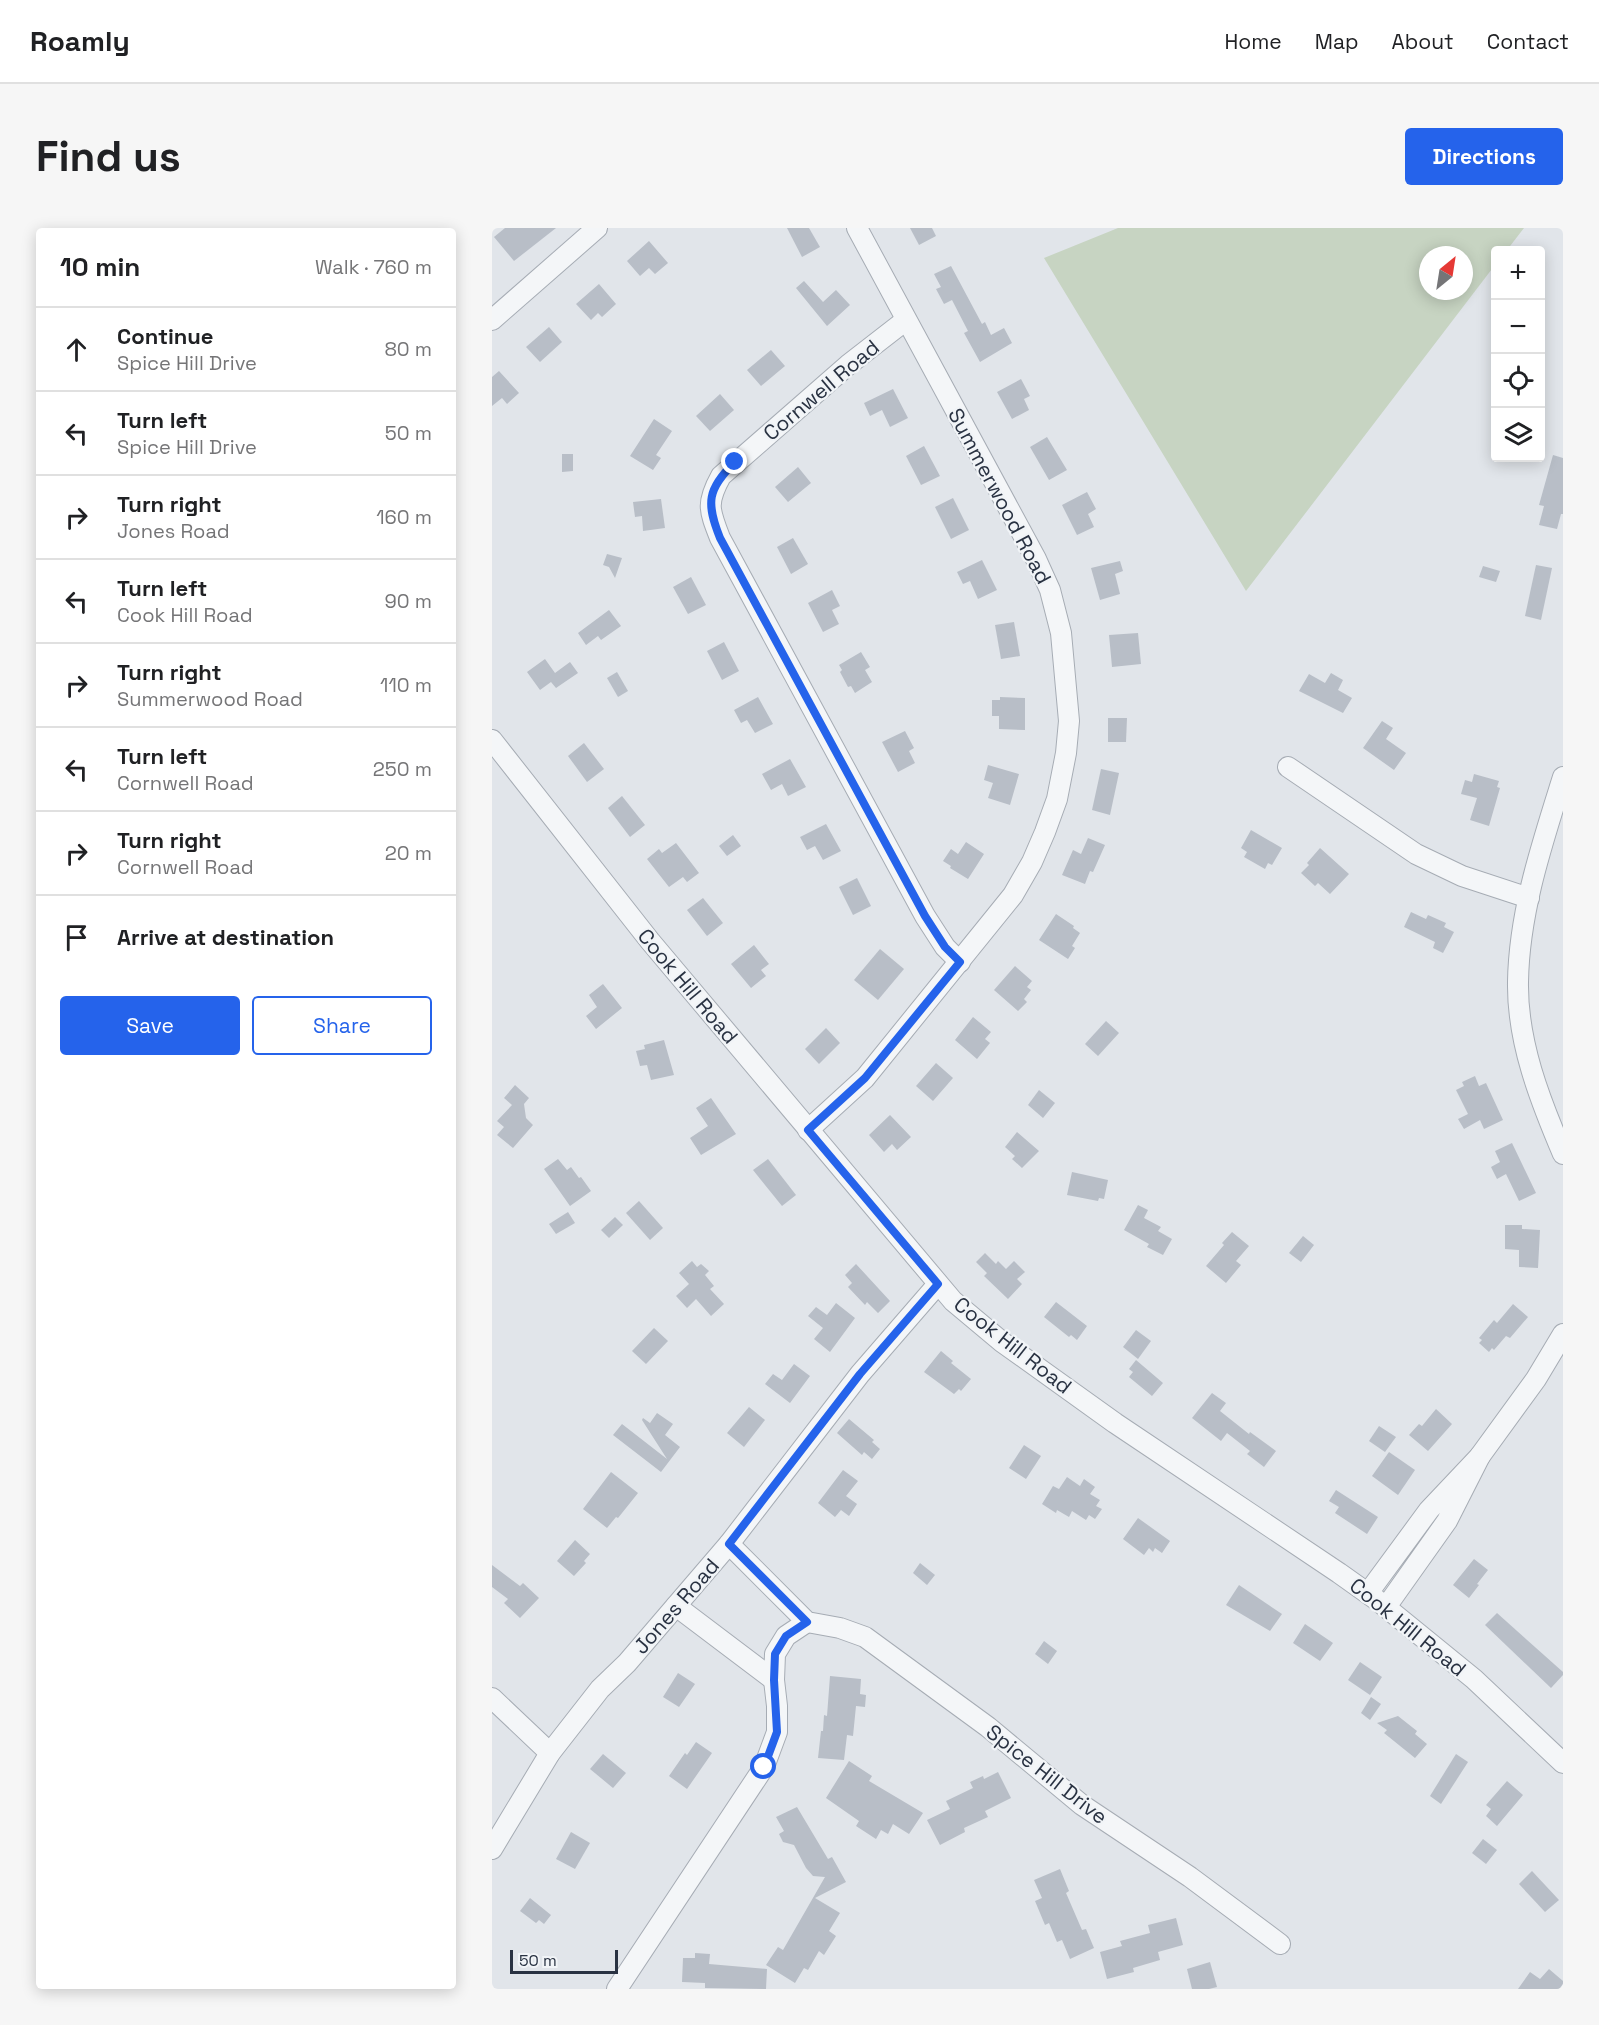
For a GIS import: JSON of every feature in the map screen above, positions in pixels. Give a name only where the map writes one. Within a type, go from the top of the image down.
[{"type":"street","points":[[492,320],[597,228]]},
{"type":"street","name":"Summerwood Road","points":[[808,1130],[865,1078],[1013,895],[1032,862],[1057,799],[1070,721],[1061,633],[1050,590],[1036,559],[857,228]]},
{"type":"street","name":"Cornwell Road","points":[[906,320],[848,365],[721,476],[713,492],[710,514],[720,538],[925,916],[945,947],[960,962]]},
{"type":"street","name":"Cook Hill Road","points":[[492,740],[642,932],[953,1301],[1002,1342],[1115,1424],[1368,1593],[1474,1679],[1563,1763]]},
{"type":"street","points":[[1288,767],[1416,854],[1462,876],[1529,898]]},
{"type":"street","points":[[1563,777],[1529,898],[1520,947],[1517,985],[1523,1035],[1539,1096],[1563,1154]]},
{"type":"street","name":"Jones Road","points":[[492,1849],[550,1753],[600,1689],[627,1663],[729,1544],[860,1374],[938,1284]]},
{"type":"street","points":[[1368,1593],[1429,1510],[1480,1456],[1536,1379],[1563,1334]]},
{"type":"street","points":[[1386,1607],[1447,1521],[1480,1456]]},
{"type":"street","points":[[616,1989],[764,1767],[777,1732],[775,1654],[786,1636],[807,1622],[729,1544]]},
{"type":"street","points":[[676,1606],[774,1680]]},
{"type":"street","name":"Spice Hill Drive","points":[[807,1622],[840,1628],[865,1637],[988,1727],[1082,1805],[1190,1877],[1280,1944]]},
{"type":"street","points":[[492,1698],[550,1753]]},
{"type":"green space","points":[[1118,228],[1524,228],[1510,246],[1491,246],[1491,270],[1473,294],[1473,246],[1419,246],[1419,300],[1468,300],[1246,591],[1044,258]]},
{"type":"building","points":[[505,228],[556,228],[514,261],[494,237]]},
{"type":"building","points":[[787,228],[809,228],[820,247],[802,257]]},
{"type":"building","points":[[910,228],[932,228],[936,236],[919,245]]},
{"type":"building","points":[[649,241],[668,263],[655,274],[649,268],[640,276],[627,261]]},
{"type":"building","points":[[951,266],[982,324],[985,322],[991,335],[1004,328],[1012,343],[980,362],[964,333],[968,331],[952,300],[944,304],[936,289],[941,287],[934,274]]},
{"type":"building","points":[[804,281],[823,302],[836,290],[850,305],[827,326],[796,288]]},
{"type":"building","points":[[599,284],[616,304],[602,317],[598,313],[591,320],[576,304]]},
{"type":"building","points":[[549,327],[562,342],[540,362],[526,347]]},
{"type":"building","points":[[771,350],[785,366],[761,386],[747,370]]},
{"type":"building","points":[[499,371],[519,393],[507,404],[502,398],[492,406],[492,377]]},
{"type":"building","points":[[1021,379],[1030,396],[1024,399],[1029,410],[1012,419],[997,392]]},
{"type":"building","points":[[893,389],[908,418],[890,427],[882,410],[870,416],[864,403]]},
{"type":"building","points":[[720,394],[734,410],[710,431],[696,416]]},
{"type":"building","points":[[654,419],[672,431],[656,455],[661,458],[653,470],[630,456]]},
{"type":"building","points":[[1047,437],[1067,470],[1049,480],[1030,447]]},
{"type":"building","points":[[924,446],[940,476],[921,485],[906,456]]},
{"type":"building","points":[[562,454],[573,454],[573,471],[562,472]]},
{"type":"building","points":[[1553,455],[1563,458],[1563,514],[1561,514],[1557,529],[1539,525],[1544,506],[1539,505]]},
{"type":"building","points":[[798,467],[811,483],[788,502],[775,487]]},
{"type":"building","points":[[1087,492],[1096,509],[1088,514],[1094,527],[1077,535],[1062,505]]},
{"type":"building","points":[[953,498],[969,530],[951,539],[935,507]]},
{"type":"building","points":[[661,499],[665,528],[643,531],[642,516],[635,517],[633,502]]},
{"type":"building","points":[[793,538],[808,564],[791,574],[777,547]]},
{"type":"building","points":[[607,554],[622,558],[615,578],[609,567],[603,565]]},
{"type":"building","points":[[982,560],[997,590],[978,599],[970,581],[963,584],[957,572]]},
{"type":"building","points":[[1120,561],[1123,571],[1115,574],[1120,594],[1100,600],[1091,568]]},
{"type":"building","points":[[1536,565],[1552,568],[1541,620],[1525,616]]},
{"type":"building","points":[[1483,566],[1500,571],[1496,582],[1479,577]]},
{"type":"building","points":[[691,577],[706,605],[688,614],[673,587]]},
{"type":"building","points":[[832,590],[840,606],[832,610],[839,624],[823,632],[808,603]]},
{"type":"building","points":[[609,610],[621,626],[601,640],[598,636],[586,645],[578,633]]},
{"type":"building","points":[[1014,622],[1020,656],[1001,659],[995,625]]},
{"type":"building","points":[[1138,633],[1141,664],[1112,667],[1109,635]]},
{"type":"building","points":[[724,642],[739,671],[722,680],[707,651]]},
{"type":"building","points":[[861,652],[870,667],[865,670],[872,682],[855,693],[851,686],[848,687],[839,665]]},
{"type":"building","points":[[545,659],[555,673],[570,662],[578,673],[556,688],[551,682],[540,690],[527,672]]},
{"type":"building","points":[[617,672],[628,691],[618,697],[607,678]]},
{"type":"building","points":[[1331,673],[1343,680],[1338,690],[1352,698],[1343,713],[1299,691],[1309,674],[1325,683]]},
{"type":"building","points":[[758,697],[773,724],[755,733],[747,720],[741,723],[734,710]]},
{"type":"building","points":[[1000,697],[1025,698],[1025,730],[999,729],[999,716],[992,716],[992,700],[1000,700]]},
{"type":"building","points":[[1108,718],[1127,718],[1126,742],[1108,742]]},
{"type":"building","points":[[1382,721],[1393,728],[1386,739],[1406,753],[1394,770],[1363,748]]},
{"type":"building","points":[[905,731],[914,748],[909,751],[915,763],[898,772],[882,742]]},
{"type":"building","points":[[584,743],[604,769],[587,782],[568,756]]},
{"type":"building","points":[[790,759],[806,787],[788,796],[782,784],[771,790],[762,774]]},
{"type":"building","points":[[988,765],[1019,774],[1010,805],[988,798],[993,783],[984,780]]},
{"type":"building","points":[[1101,769],[1119,773],[1110,815],[1092,810]]},
{"type":"building","points":[[1474,774],[1499,781],[1497,787],[1500,788],[1489,826],[1470,820],[1477,798],[1461,794],[1465,780],[1472,782]]},
{"type":"building","points":[[622,796],[645,825],[630,837],[608,808]]},
{"type":"building","points":[[826,824],[841,851],[823,860],[815,846],[807,850],[800,837]]},
{"type":"building","points":[[1251,830],[1282,848],[1272,865],[1268,863],[1265,869],[1244,857],[1247,852],[1241,848]]},
{"type":"building","points":[[733,835],[741,846],[727,856],[719,846]]},
{"type":"building","points":[[1088,838],[1105,845],[1085,884],[1062,875],[1073,850],[1081,854]]},
{"type":"building","points":[[966,842],[984,854],[968,879],[943,861],[951,849],[958,854]]},
{"type":"building","points":[[676,843],[699,873],[687,882],[683,877],[669,887],[647,859],[659,849],[662,853]]},
{"type":"building","points":[[1320,848],[1349,874],[1330,894],[1318,883],[1315,886],[1301,873]]},
{"type":"building","points":[[857,878],[871,906],[853,915],[839,887]]},
{"type":"building","points":[[703,898],[723,923],[707,936],[687,910]]},
{"type":"building","points":[[1411,912],[1426,919],[1428,915],[1446,923],[1444,927],[1454,932],[1443,953],[1433,948],[1435,942],[1404,927]]},
{"type":"building","points":[[1056,914],[1080,933],[1072,946],[1075,948],[1068,959],[1039,940]]},
{"type":"building","points":[[754,945],[769,964],[761,970],[766,976],[751,988],[731,964]]},
{"type":"building","points":[[880,949],[904,969],[878,1000],[854,980]]},
{"type":"building","points":[[1015,966],[1032,981],[1027,987],[1031,990],[1024,999],[1027,1002],[1018,1011],[994,990]]},
{"type":"building","points":[[603,984],[622,1008],[596,1029],[586,1016],[597,1007],[589,995]]},
{"type":"building","points":[[973,1017],[991,1032],[985,1039],[990,1043],[977,1059],[955,1040]]},
{"type":"building","points":[[1106,1021],[1119,1033],[1098,1056],[1085,1044]]},
{"type":"building","points":[[826,1028],[840,1043],[819,1064],[805,1049]]},
{"type":"building","points":[[664,1040],[674,1075],[651,1080],[647,1065],[640,1066],[636,1051],[645,1049],[644,1045]]},
{"type":"building","points":[[936,1063],[953,1078],[933,1101],[916,1086]]},
{"type":"building","points":[[1475,1076],[1479,1086],[1486,1083],[1503,1120],[1484,1129],[1480,1120],[1464,1129],[1458,1119],[1468,1114],[1456,1090],[1464,1086],[1462,1082]]},
{"type":"building","points":[[515,1085],[529,1098],[524,1104],[526,1118],[533,1125],[513,1148],[497,1135],[504,1127],[497,1121],[512,1105],[504,1098]]},
{"type":"building","points":[[1039,1090],[1055,1103],[1043,1118],[1028,1105]]},
{"type":"building","points":[[711,1098],[736,1134],[701,1155],[690,1138],[708,1126],[696,1108]]},
{"type":"building","points":[[890,1115],[911,1137],[897,1150],[892,1144],[884,1152],[869,1135]]},
{"type":"building","points":[[1017,1132],[1039,1151],[1022,1168],[1012,1159],[1015,1156],[1005,1147]]},
{"type":"building","points":[[1512,1143],[1536,1193],[1519,1201],[1506,1174],[1497,1179],[1491,1167],[1500,1162],[1495,1151]]},
{"type":"building","points":[[558,1159],[567,1170],[571,1167],[591,1191],[570,1206],[544,1169]]},
{"type":"building","points":[[768,1159],[796,1195],[782,1206],[753,1170]]},
{"type":"building","points":[[1072,1172],[1108,1180],[1104,1199],[1099,1198],[1098,1201],[1067,1195]]},
{"type":"building","points":[[639,1201],[663,1228],[650,1240],[626,1213]]},
{"type":"building","points":[[1138,1205],[1148,1210],[1144,1218],[1161,1227],[1158,1231],[1172,1239],[1163,1255],[1147,1247],[1149,1244],[1124,1230]]},
{"type":"building","points":[[568,1212],[575,1223],[556,1234],[549,1224]]},
{"type":"building","points":[[615,1217],[623,1225],[609,1238],[601,1230]]},
{"type":"building","points":[[1505,1225],[1522,1225],[1522,1229],[1540,1230],[1538,1268],[1519,1267],[1519,1250],[1505,1249]]},
{"type":"building","points":[[1232,1232],[1249,1246],[1236,1261],[1241,1265],[1226,1283],[1206,1266]]},
{"type":"building","points":[[1303,1236],[1314,1245],[1301,1262],[1289,1253]]},
{"type":"building","points":[[985,1253],[996,1264],[998,1261],[1006,1269],[1014,1261],[1025,1272],[1017,1279],[1022,1284],[1008,1299],[984,1276],[987,1273],[976,1262]]},
{"type":"building","points":[[692,1261],[697,1267],[701,1264],[709,1271],[705,1275],[714,1286],[710,1289],[724,1304],[711,1316],[696,1299],[687,1308],[676,1296],[689,1284],[679,1273]]},
{"type":"building","points":[[856,1264],[890,1301],[878,1313],[867,1302],[865,1305],[848,1287],[852,1283],[845,1275]]},
{"type":"building","points":[[1056,1302],[1087,1326],[1077,1340],[1071,1335],[1069,1337],[1044,1317]]},
{"type":"building","points":[[836,1303],[855,1318],[830,1352],[814,1339],[823,1328],[808,1316],[816,1307],[827,1315]]},
{"type":"building","points":[[1513,1304],[1528,1317],[1510,1338],[1506,1336],[1494,1350],[1492,1348],[1489,1352],[1479,1343],[1482,1340],[1479,1338],[1494,1320],[1497,1323]]},
{"type":"building","points":[[654,1328],[668,1341],[646,1364],[632,1351]]},
{"type":"building","points":[[1136,1330],[1151,1341],[1138,1359],[1123,1347]]},
{"type":"building","points":[[941,1351],[953,1361],[951,1363],[971,1379],[961,1391],[959,1389],[954,1394],[924,1372]]},
{"type":"building","points":[[1136,1360],[1163,1383],[1152,1396],[1129,1377],[1133,1372],[1129,1369]]},
{"type":"building","points":[[794,1364],[810,1376],[790,1403],[765,1384],[773,1374],[782,1380]]},
{"type":"building","points":[[1212,1393],[1226,1403],[1220,1411],[1249,1434],[1250,1432],[1276,1451],[1264,1467],[1247,1454],[1250,1451],[1227,1433],[1221,1441],[1192,1418]]},
{"type":"building","points":[[749,1407],[765,1420],[744,1447],[727,1433]]},
{"type":"building","points":[[1436,1409],[1452,1424],[1428,1451],[1409,1435],[1419,1424],[1422,1426]]},
{"type":"building","points":[[657,1413],[673,1424],[665,1435],[680,1447],[661,1472],[613,1435],[622,1424],[667,1459],[642,1420],[643,1418],[650,1423]]},
{"type":"building","points":[[849,1419],[874,1440],[872,1442],[880,1449],[872,1459],[864,1452],[862,1455],[837,1433]]},
{"type":"building","points":[[1379,1426],[1396,1437],[1385,1452],[1369,1441]]},
{"type":"building","points":[[1024,1445],[1041,1456],[1026,1479],[1009,1468]]},
{"type":"building","points":[[1389,1452],[1415,1470],[1398,1495],[1372,1476]]},
{"type":"building","points":[[843,1470],[858,1481],[846,1496],[857,1504],[849,1516],[841,1510],[835,1517],[818,1503]]},
{"type":"building","points":[[611,1472],[638,1493],[607,1528],[583,1509]]},
{"type":"building","points":[[1067,1477],[1080,1486],[1084,1479],[1095,1487],[1090,1494],[1100,1500],[1096,1506],[1102,1509],[1095,1519],[1089,1515],[1086,1520],[1072,1511],[1069,1517],[1057,1510],[1056,1513],[1042,1504],[1053,1486],[1059,1489]]},
{"type":"building","points":[[1336,1490],[1378,1517],[1367,1534],[1335,1513],[1339,1507],[1329,1501]]},
{"type":"building","points":[[1138,1518],[1170,1541],[1162,1553],[1155,1548],[1153,1552],[1149,1548],[1144,1555],[1123,1539]]},
{"type":"building","points":[[575,1540],[590,1554],[584,1561],[586,1563],[574,1576],[557,1561]]},
{"type":"building","points":[[1474,1559],[1488,1570],[1469,1598],[1453,1585]]},
{"type":"building","points":[[920,1563],[935,1575],[927,1585],[913,1573]]},
{"type":"building","points":[[492,1565],[520,1586],[523,1583],[539,1598],[520,1618],[504,1603],[508,1599],[492,1587]]},
{"type":"building","points":[[1239,1585],[1282,1614],[1270,1631],[1226,1605]]},
{"type":"building","points":[[1497,1613],[1563,1672],[1551,1688],[1485,1625]]},
{"type":"building","points":[[1305,1624],[1333,1643],[1320,1661],[1293,1643]]},
{"type":"building","points":[[1044,1641],[1057,1651],[1048,1664],[1035,1654]]},
{"type":"building","points":[[1360,1662],[1382,1677],[1370,1695],[1348,1680]]},
{"type":"building","points":[[678,1673],[695,1684],[679,1707],[663,1697]]},
{"type":"building","points":[[830,1676],[861,1679],[860,1694],[866,1695],[865,1707],[856,1706],[853,1736],[847,1735],[844,1760],[818,1758],[824,1715],[827,1716]]},
{"type":"building","points":[[1371,1697],[1381,1704],[1370,1720],[1361,1713]]},
{"type":"building","points":[[1398,1716],[1417,1731],[1415,1734],[1427,1744],[1415,1758],[1384,1733],[1387,1730],[1377,1723]]},
{"type":"building","points":[[696,1742],[712,1753],[687,1789],[669,1776]]},
{"type":"building","points":[[603,1754],[626,1773],[613,1788],[590,1769]]},
{"type":"building","points":[[1456,1754],[1468,1762],[1441,1804],[1430,1796]]},
{"type":"building","points":[[849,1761],[872,1776],[869,1781],[923,1813],[909,1834],[893,1824],[888,1834],[881,1830],[876,1839],[856,1826],[859,1821],[826,1798]]},
{"type":"building","points":[[998,1772],[1011,1798],[985,1811],[988,1817],[964,1828],[965,1832],[940,1845],[927,1820],[950,1809],[946,1801],[973,1788],[970,1782],[983,1776],[984,1779]]},
{"type":"building","points":[[1507,1781],[1523,1795],[1497,1826],[1486,1816],[1491,1809],[1486,1805]]},
{"type":"building","points":[[797,1807],[828,1859],[832,1857],[846,1882],[815,1898],[840,1913],[829,1931],[836,1936],[824,1955],[819,1951],[808,1970],[804,1968],[795,1983],[766,1965],[778,1947],[783,1950],[825,1877],[813,1876],[794,1845],[783,1842],[779,1834],[784,1831],[776,1817]]},
{"type":"building","points":[[571,1832],[590,1843],[575,1869],[556,1859]]},
{"type":"building","points":[[1483,1839],[1497,1850],[1486,1864],[1472,1853]]},
{"type":"building","points":[[1060,1869],[1069,1891],[1066,1893],[1082,1930],[1086,1929],[1094,1948],[1070,1959],[1062,1940],[1057,1942],[1049,1923],[1045,1925],[1035,1901],[1042,1898],[1034,1880]]},
{"type":"building","points":[[1532,1871],[1559,1900],[1545,1912],[1519,1884]]},
{"type":"building","points":[[530,1898],[551,1915],[544,1924],[539,1920],[536,1923],[520,1911]]},
{"type":"building","points":[[1176,1918],[1183,1945],[1158,1952],[1160,1960],[1133,1968],[1134,1972],[1107,1979],[1100,1952],[1122,1946],[1120,1941],[1150,1933],[1148,1925]]},
{"type":"building","points":[[695,1953],[710,1954],[709,1964],[767,1969],[766,1989],[705,1988],[705,1983],[682,1982],[683,1958],[695,1958]]},
{"type":"building","points":[[1210,1962],[1217,1987],[1192,1989],[1187,1969]]},
{"type":"building","points":[[1549,1969],[1563,1981],[1559,1989],[1518,1989],[1530,1972],[1540,1979]]},
{"type":"route","points":[[735,462],[721,476],[713,492],[710,514],[720,538],[925,916],[945,947],[960,962],[865,1078],[808,1130],[938,1284],[860,1374],[729,1544],[807,1622],[786,1636],[775,1654],[777,1732],[764,1767]]}]
